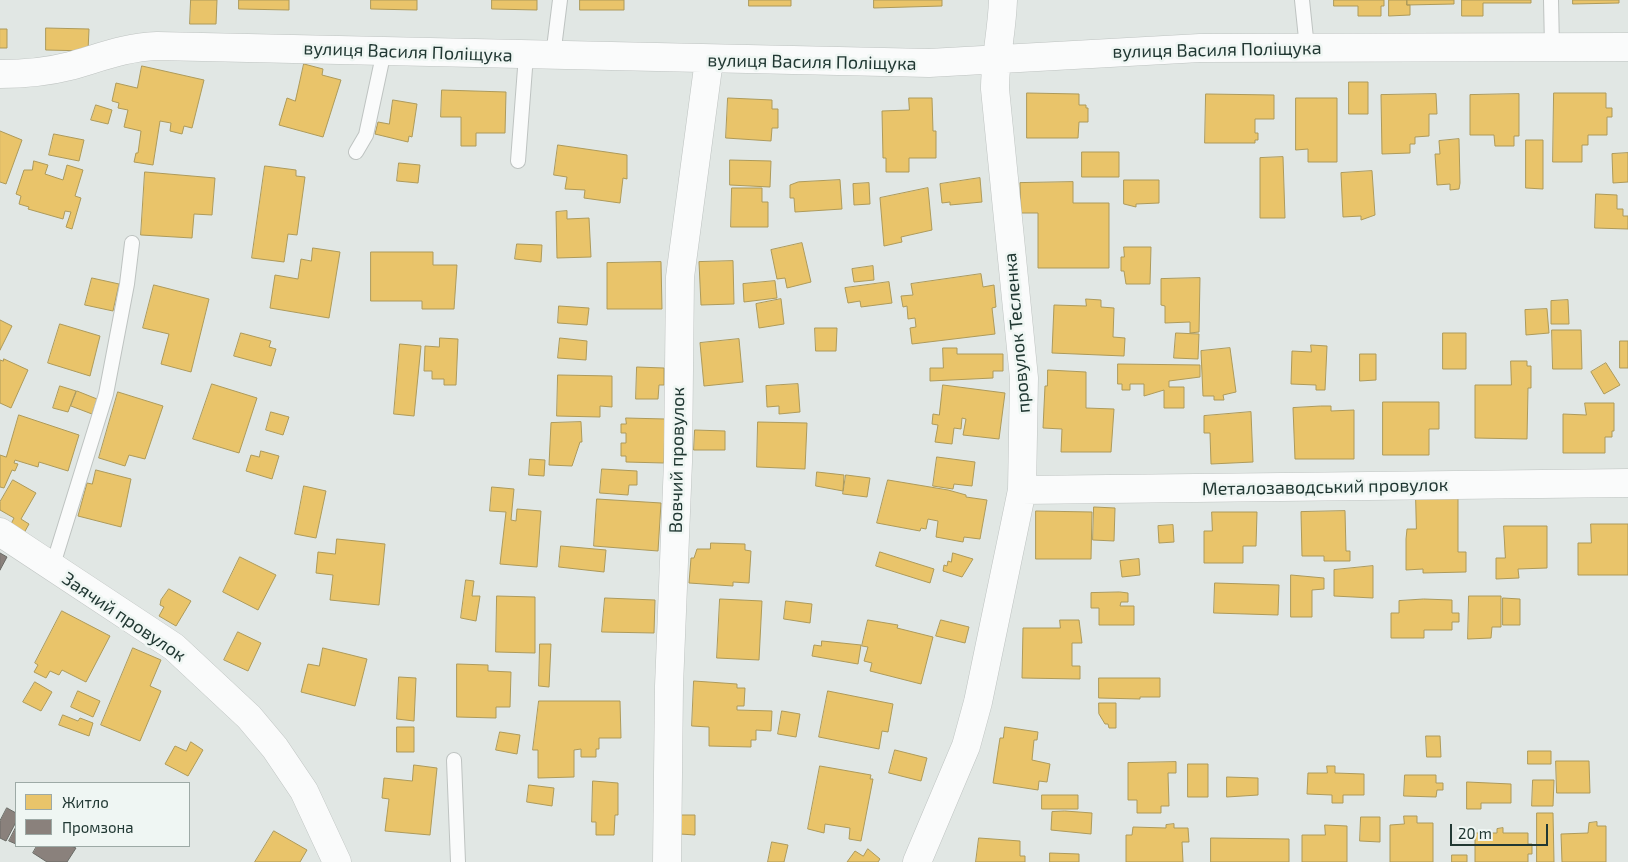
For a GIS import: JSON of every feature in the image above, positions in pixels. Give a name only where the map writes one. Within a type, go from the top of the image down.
[{"type":"street","name":"провулок Тесленка","points":[[917,862],[966,746],[978,702],[1022,490],[1024,378],[995,89],[995,61],[1002,32],[1003,0]]},
{"type":"street","name":"вулиця Василя Поліщука","points":[[0,74],[35,73],[140,47],[929,63],[995,61],[1200,48],[1628,47]]},
{"type":"street","name":"Вовчий провулок","points":[[667,862],[669,686],[678,462],[680,277],[709,60]]},
{"type":"street","name":"Металозаводський провулок","points":[[1022,490],[1628,483]]},
{"type":"street","name":"Заячий провулок","points":[[0,532],[174,647],[249,717],[275,748],[304,791],[337,862]]},
{"type":"lane","points":[[553,56],[560,0]]},
{"type":"lane","points":[[1302,0],[1307,48]]},
{"type":"lane","points":[[1551,0],[1552,47]]},
{"type":"lane","points":[[356,152],[366,135],[384,51]]},
{"type":"lane","points":[[518,161],[526,55]]},
{"type":"lane","points":[[52,568],[106,394],[128,284],[132,243]]},
{"type":"lane","points":[[454,760],[458,862]]},
{"type":"building: Житло","points":[[191,0],[217,0],[216,24],[190,24]]},
{"type":"building: Житло","points":[[239,0],[289,0],[289,10],[239,9]]},
{"type":"building: Житло","points":[[371,0],[417,0],[417,10],[371,9]]},
{"type":"building: Житло","points":[[492,0],[537,0],[537,10],[492,9]]},
{"type":"building: Житло","points":[[580,0],[624,0],[624,10],[580,10]]},
{"type":"building: Житло","points":[[749,0],[791,0],[791,6],[749,6]]},
{"type":"building: Житло","points":[[874,0],[942,0],[942,6],[874,8]]},
{"type":"building: Житло","points":[[1334,0],[1384,0],[1384,6],[1381,6],[1381,16],[1358,16],[1358,6],[1334,6]]},
{"type":"building: Житло","points":[[1389,0],[1407,0],[1407,5],[1410,5],[1410,15],[1389,16]]},
{"type":"building: Житло","points":[[1407,0],[1454,0],[1454,4],[1407,5]]},
{"type":"building: Житло","points":[[1462,0],[1531,0],[1531,3],[1483,3],[1483,16],[1462,16]]},
{"type":"building: Житло","points":[[1573,0],[1619,0],[1619,3],[1573,4]]},
{"type":"building: Житло","points":[[46,28],[89,29],[88,51],[46,50]]},
{"type":"building: Житло","points":[[0,29],[7,29],[7,48],[0,48]]},
{"type":"building: Житло","points":[[304,64],[323,69],[322,75],[341,80],[323,137],[279,125],[287,98],[295,101]]},
{"type":"building: Житло","points":[[142,66],[204,80],[192,128],[184,126],[182,134],[170,131],[171,123],[160,121],[153,165],[134,162],[136,153],[138,153],[141,131],[124,127],[128,110],[118,108],[119,103],[112,101],[116,83],[137,88]]},
{"type":"building: Житло","points":[[1349,82],[1368,82],[1368,114],[1349,114]]},
{"type":"building: Житло","points":[[442,90],[506,92],[505,133],[476,133],[476,146],[461,146],[461,117],[441,117]]},
{"type":"building: Житло","points":[[1027,93],[1079,94],[1079,105],[1086,105],[1086,108],[1088,108],[1088,122],[1079,122],[1078,138],[1027,138]]},
{"type":"building: Житло","points":[[1554,93],[1606,93],[1606,108],[1612,108],[1612,117],[1607,117],[1607,135],[1588,135],[1588,145],[1582,145],[1582,162],[1553,162]]},
{"type":"building: Житло","points":[[1206,94],[1274,95],[1274,119],[1255,119],[1255,133],[1258,133],[1258,140],[1255,140],[1255,143],[1205,143]]},
{"type":"building: Житло","points":[[1436,94],[1437,114],[1429,114],[1429,136],[1415,137],[1415,144],[1410,144],[1410,153],[1382,154],[1381,95]]},
{"type":"building: Житло","points":[[1519,94],[1519,136],[1514,136],[1514,146],[1495,146],[1494,135],[1470,135],[1470,95]]},
{"type":"building: Житло","points":[[728,98],[772,100],[772,109],[778,109],[778,128],[772,128],[771,141],[726,138]]},
{"type":"building: Житло","points":[[909,98],[932,98],[933,131],[936,131],[936,158],[909,158],[909,172],[886,172],[886,158],[883,158],[882,111],[909,110]]},
{"type":"building: Житло","points":[[1296,98],[1337,98],[1337,162],[1308,162],[1308,149],[1296,150]]},
{"type":"building: Житло","points":[[393,100],[417,104],[412,137],[409,136],[408,142],[375,134],[378,122],[389,124]]},
{"type":"building: Житло","points":[[96,105],[112,110],[108,124],[91,120]]},
{"type":"building: Житло","points":[[0,131],[22,140],[6,184],[0,182]]},
{"type":"building: Житло","points":[[54,134],[84,140],[79,161],[49,155]]},
{"type":"building: Житло","points":[[1459,139],[1459,189],[1450,190],[1450,184],[1437,185],[1435,154],[1440,154],[1439,141]]},
{"type":"building: Житло","points":[[1526,140],[1543,140],[1543,189],[1526,188]]},
{"type":"building: Житло","points":[[558,145],[627,155],[627,179],[623,178],[620,203],[584,198],[585,190],[565,189],[567,177],[554,175]]},
{"type":"building: Житло","points":[[1082,152],[1119,152],[1119,177],[1082,177]]},
{"type":"building: Житло","points":[[1628,153],[1628,182],[1613,183],[1612,154]]},
{"type":"building: Житло","points":[[1283,157],[1285,218],[1260,218],[1260,158]]},
{"type":"building: Житло","points":[[730,160],[771,161],[770,187],[730,185]]},
{"type":"building: Житло","points":[[34,161],[48,165],[45,174],[63,180],[67,165],[83,170],[75,196],[81,198],[72,229],[66,227],[71,212],[65,211],[63,219],[28,209],[29,207],[19,204],[21,196],[16,194],[24,170],[32,170]]},
{"type":"building: Житло","points":[[399,163],[420,165],[418,183],[397,181]]},
{"type":"building: Житло","points":[[265,166],[296,170],[296,176],[305,177],[297,235],[288,234],[284,262],[252,258]]},
{"type":"building: Житло","points":[[1372,171],[1375,215],[1361,220],[1361,216],[1343,217],[1341,173]]},
{"type":"building: Житло","points":[[145,172],[215,178],[212,215],[194,214],[192,238],[141,235]]},
{"type":"building: Житло","points":[[980,178],[982,202],[950,205],[950,202],[942,203],[940,184]]},
{"type":"building: Житло","points":[[840,180],[842,209],[795,212],[794,198],[790,198],[790,185],[798,182]]},
{"type":"building: Житло","points":[[1124,180],[1159,180],[1159,203],[1136,204],[1136,207],[1124,204]]},
{"type":"building: Житло","points":[[1073,182],[1073,203],[1109,203],[1109,268],[1038,268],[1038,213],[1021,213],[1020,183]]},
{"type":"building: Житло","points":[[869,183],[870,204],[854,205],[853,184]]},
{"type":"building: Житло","points":[[732,188],[762,188],[762,202],[768,202],[768,227],[731,227]]},
{"type":"building: Житло","points":[[928,188],[932,230],[901,237],[902,242],[884,246],[880,198]]},
{"type":"building: Житло","points":[[1596,194],[1617,195],[1617,209],[1623,209],[1623,216],[1628,216],[1628,229],[1595,228]]},
{"type":"building: Житло","points":[[567,211],[567,219],[589,218],[591,257],[557,258],[556,212]]},
{"type":"building: Житло","points":[[802,243],[811,282],[787,288],[785,278],[777,279],[771,250]]},
{"type":"building: Житло","points":[[517,244],[542,245],[541,262],[515,259]]},
{"type":"building: Житло","points":[[1124,247],[1151,247],[1150,284],[1126,284],[1124,271],[1121,271],[1121,257],[1124,257]]},
{"type":"building: Житло","points":[[313,248],[340,252],[329,318],[270,308],[275,275],[298,279],[301,259],[311,261]]},
{"type":"building: Житло","points":[[371,252],[433,252],[433,265],[457,265],[454,309],[422,309],[422,301],[371,301]]},
{"type":"building: Житло","points":[[733,261],[734,304],[701,305],[699,262]]},
{"type":"building: Житло","points":[[661,262],[662,309],[607,309],[607,263]]},
{"type":"building: Житло","points":[[873,266],[874,280],[854,282],[852,269]]},
{"type":"building: Житло","points":[[981,274],[983,287],[994,285],[996,307],[992,308],[995,334],[912,344],[910,328],[916,327],[915,318],[908,319],[907,306],[903,307],[901,296],[913,295],[911,284]]},
{"type":"building: Житло","points":[[92,278],[119,284],[113,311],[85,305]]},
{"type":"building: Житло","points":[[1200,278],[1199,332],[1190,333],[1190,322],[1165,323],[1165,306],[1161,305],[1161,279]]},
{"type":"building: Житло","points":[[775,281],[777,298],[744,302],[743,284]]},
{"type":"building: Житло","points":[[889,282],[892,303],[861,307],[860,301],[848,303],[845,288]]},
{"type":"building: Житло","points":[[154,285],[209,299],[191,372],[161,364],[169,334],[143,328]]},
{"type":"building: Житло","points":[[781,299],[784,324],[759,328],[756,304]]},
{"type":"building: Житло","points":[[1086,299],[1101,300],[1101,307],[1114,308],[1113,337],[1125,338],[1124,356],[1052,353],[1054,305],[1086,306]]},
{"type":"building: Житло","points":[[1568,300],[1569,324],[1551,324],[1551,301]]},
{"type":"building: Житло","points":[[559,306],[589,308],[587,325],[558,323]]},
{"type":"building: Житло","points":[[1547,309],[1549,333],[1526,335],[1525,310]]},
{"type":"building: Житло","points":[[0,320],[12,326],[0,350]]},
{"type":"building: Житло","points":[[60,324],[100,336],[90,376],[48,363]]},
{"type":"building: Житло","points":[[815,328],[837,328],[836,351],[816,351]]},
{"type":"building: Житло","points":[[1552,330],[1581,330],[1582,369],[1553,369]]},
{"type":"building: Житло","points":[[241,333],[271,341],[269,347],[276,349],[271,366],[234,356]]},
{"type":"building: Житло","points":[[1176,333],[1199,334],[1198,359],[1174,358]]},
{"type":"building: Житло","points":[[1443,333],[1466,333],[1466,369],[1443,369]]},
{"type":"building: Житло","points":[[440,338],[458,339],[456,385],[444,385],[444,379],[432,379],[432,371],[424,371],[425,346],[439,347]]},
{"type":"building: Житло","points":[[560,338],[587,341],[586,360],[558,358]]},
{"type":"building: Житло","points":[[739,339],[743,382],[704,386],[700,343]]},
{"type":"building: Житло","points":[[1620,341],[1628,341],[1628,368],[1620,368]]},
{"type":"building: Житло","points":[[400,344],[421,346],[414,416],[394,414]]},
{"type":"building: Житло","points":[[1311,345],[1327,346],[1325,390],[1316,390],[1316,385],[1291,384],[1292,351],[1311,352]]},
{"type":"building: Житло","points":[[943,348],[957,348],[957,354],[1003,354],[1003,371],[993,371],[993,378],[930,381],[930,368],[943,368]]},
{"type":"building: Житло","points":[[1230,348],[1236,392],[1223,395],[1224,400],[1214,400],[1214,396],[1203,396],[1201,351]]},
{"type":"building: Житло","points":[[1360,354],[1376,354],[1376,380],[1360,381]]},
{"type":"building: Житло","points":[[4,359],[28,370],[11,408],[0,403],[0,360],[3,361]]},
{"type":"building: Житло","points":[[1511,361],[1527,361],[1527,366],[1531,366],[1531,388],[1528,388],[1527,439],[1475,438],[1475,385],[1511,385]]},
{"type":"building: Житло","points":[[1606,363],[1620,385],[1604,394],[1591,372]]},
{"type":"building: Житло","points":[[1118,364],[1200,365],[1200,377],[1169,381],[1169,387],[1184,387],[1184,408],[1164,408],[1164,390],[1144,396],[1144,384],[1130,384],[1130,390],[1122,390],[1122,384],[1118,384]]},
{"type":"building: Житло","points":[[637,367],[664,368],[664,385],[659,385],[658,399],[636,399]]},
{"type":"building: Житло","points":[[1048,370],[1086,372],[1086,408],[1114,409],[1111,452],[1061,452],[1062,429],[1043,428],[1045,386],[1047,386]]},
{"type":"building: Житло","points":[[558,375],[612,376],[612,407],[600,406],[600,417],[557,416]]},
{"type":"building: Житло","points":[[212,384],[257,398],[239,453],[193,439]]},
{"type":"building: Житло","points":[[798,384],[800,412],[779,414],[779,406],[767,407],[766,386]]},
{"type":"building: Житло","points":[[943,385],[1005,393],[999,439],[963,435],[966,419],[962,418],[961,429],[954,428],[952,444],[935,442],[938,425],[932,424],[933,414],[939,415]]},
{"type":"building: Житло","points":[[60,386],[76,391],[68,412],[53,408]]},
{"type":"building: Житло","points":[[77,391],[97,399],[92,414],[71,406]]},
{"type":"building: Житло","points":[[118,392],[163,406],[145,459],[129,455],[125,466],[99,458]]},
{"type":"building: Житло","points":[[1383,402],[1439,402],[1439,429],[1429,429],[1429,455],[1383,455]]},
{"type":"building: Житло","points":[[1585,403],[1614,403],[1614,431],[1612,431],[1612,437],[1605,437],[1605,453],[1563,453],[1563,414],[1586,415]]},
{"type":"building: Житло","points":[[1331,406],[1331,411],[1354,410],[1354,459],[1295,459],[1293,408]]},
{"type":"building: Житло","points":[[271,412],[289,417],[283,435],[266,430]]},
{"type":"building: Житло","points":[[1251,412],[1253,462],[1211,464],[1210,433],[1204,433],[1204,416]]},
{"type":"building: Житло","points":[[19,415],[79,435],[68,471],[39,462],[38,467],[15,460],[14,463],[18,464],[15,471],[12,470],[4,488],[0,487],[0,455],[6,457]]},
{"type":"building: Житло","points":[[626,418],[665,419],[664,463],[626,462],[626,456],[621,456],[621,443],[626,443],[626,433],[621,433],[621,424],[626,424]]},
{"type":"building: Житло","points":[[581,422],[582,442],[580,442],[572,466],[549,465],[551,423]]},
{"type":"building: Житло","points":[[758,422],[807,423],[805,469],[757,467]]},
{"type":"building: Житло","points":[[695,430],[725,431],[725,450],[694,450]]},
{"type":"building: Житло","points":[[261,451],[279,456],[272,479],[246,471],[251,455],[259,457]]},
{"type":"building: Житло","points":[[937,457],[975,462],[972,486],[954,484],[953,489],[933,486]]},
{"type":"building: Житло","points":[[530,459],[545,460],[544,476],[529,475]]},
{"type":"building: Житло","points":[[602,469],[637,471],[637,485],[629,485],[628,495],[600,493]]},
{"type":"building: Житло","points":[[96,470],[131,479],[121,527],[78,516],[87,483],[92,484]]},
{"type":"building: Житло","points":[[817,472],[844,475],[843,491],[816,486]]},
{"type":"building: Житло","points":[[846,475],[870,478],[867,497],[843,494]]},
{"type":"building: Житло","points":[[13,480],[36,493],[21,519],[29,524],[24,533],[10,526],[14,518],[0,510],[0,502]]},
{"type":"building: Житло","points":[[888,480],[948,490],[966,495],[966,497],[987,500],[980,539],[964,537],[963,542],[936,537],[938,521],[928,519],[926,529],[921,528],[920,531],[877,523]]},
{"type":"building: Житло","points":[[304,486],[326,491],[316,538],[295,534]]},
{"type":"building: Житло","points":[[492,487],[514,489],[511,520],[516,521],[517,509],[541,511],[537,567],[500,564],[506,512],[490,511]]},
{"type":"building: Житло","points":[[1416,498],[1458,498],[1458,552],[1466,552],[1466,572],[1423,573],[1423,569],[1406,570],[1407,529],[1416,529]]},
{"type":"building: Житло","points":[[597,499],[661,503],[658,551],[594,546]]},
{"type":"building: Житло","points":[[1094,507],[1115,508],[1114,541],[1093,540]]},
{"type":"building: Житло","points":[[1036,511],[1092,512],[1091,559],[1036,559]]},
{"type":"building: Житло","points":[[1345,511],[1346,551],[1350,551],[1350,561],[1324,561],[1324,556],[1302,556],[1301,512]]},
{"type":"building: Житло","points":[[1212,512],[1257,512],[1256,546],[1243,546],[1243,563],[1204,563],[1204,531],[1212,531]]},
{"type":"building: Житло","points":[[1591,524],[1628,524],[1628,575],[1578,575],[1578,543],[1591,543]]},
{"type":"building: Житло","points":[[1173,525],[1174,542],[1159,543],[1158,526]]},
{"type":"building: Житло","points":[[1504,526],[1547,526],[1547,568],[1518,569],[1519,578],[1496,579],[1496,558],[1505,558]]},
{"type":"building: Житло","points":[[337,539],[385,544],[379,605],[330,600],[333,575],[316,573],[318,552],[335,554]]},
{"type":"building: Житло","points":[[711,543],[745,544],[745,550],[751,551],[749,583],[733,582],[733,586],[689,583],[691,558],[694,558],[697,549],[710,549]]},
{"type":"building: Житло","points":[[561,546],[606,550],[604,572],[559,567]]},
{"type":"building: Житло","points":[[880,552],[934,569],[930,583],[876,566]]},
{"type":"building: Житло","points":[[953,553],[973,559],[962,577],[943,571],[944,565],[947,566],[948,561],[951,562]]},
{"type":"building: Житло","points":[[240,557],[276,575],[258,610],[223,592]]},
{"type":"building: Житло","points":[[1139,559],[1140,575],[1122,577],[1120,561]]},
{"type":"building: Житло","points":[[1373,566],[1373,598],[1334,596],[1334,570]]},
{"type":"building: Житло","points":[[1291,575],[1324,578],[1324,589],[1312,590],[1312,617],[1291,617]]},
{"type":"building: Житло","points":[[466,580],[474,581],[472,596],[480,596],[476,621],[461,618]]},
{"type":"building: Житло","points":[[1215,583],[1279,585],[1278,615],[1214,613]]},
{"type":"building: Житло","points":[[169,589],[191,601],[176,626],[159,616],[164,607],[160,605],[161,600]]},
{"type":"building: Житло","points":[[1091,593],[1128,593],[1128,602],[1121,602],[1120,606],[1134,606],[1134,625],[1099,625],[1099,608],[1091,608]]},
{"type":"building: Житло","points":[[497,596],[535,597],[535,653],[496,652]]},
{"type":"building: Житло","points":[[1469,596],[1501,596],[1501,627],[1492,627],[1491,638],[1468,639]]},
{"type":"building: Житло","points":[[605,598],[655,600],[654,633],[602,632]]},
{"type":"building: Житло","points":[[1503,598],[1520,599],[1520,625],[1503,625]]},
{"type":"building: Житло","points":[[720,599],[762,601],[759,660],[717,658]]},
{"type":"building: Житло","points":[[1424,599],[1452,600],[1452,613],[1459,613],[1459,622],[1452,622],[1452,630],[1424,630],[1424,638],[1391,638],[1391,613],[1399,613],[1399,601]]},
{"type":"building: Житло","points":[[786,601],[812,604],[810,623],[784,619]]},
{"type":"building: Житло","points":[[62,611],[110,636],[86,682],[62,670],[59,675],[50,671],[46,678],[34,672],[38,665],[35,663]]},
{"type":"building: Житло","points":[[868,620],[898,625],[897,628],[933,637],[921,684],[870,671],[872,663],[864,661],[868,647],[862,646]]},
{"type":"building: Житло","points":[[941,620],[969,627],[965,643],[936,636]]},
{"type":"building: Житло","points":[[1060,620],[1079,620],[1082,643],[1072,643],[1072,666],[1080,666],[1080,679],[1022,678],[1023,628],[1060,628]]},
{"type":"building: Житло","points":[[238,632],[261,643],[248,671],[224,660]]},
{"type":"building: Житло","points":[[822,641],[861,645],[858,664],[812,656],[814,645],[821,646]]},
{"type":"building: Житло","points":[[540,644],[551,644],[549,687],[539,686]]},
{"type":"building: Житло","points":[[133,648],[161,660],[150,686],[161,691],[140,741],[101,725]]},
{"type":"building: Житло","points":[[323,648],[367,659],[355,706],[301,692],[308,664],[319,666]]},
{"type":"building: Житло","points":[[457,664],[488,665],[488,671],[511,672],[510,707],[496,707],[496,718],[457,717]]},
{"type":"building: Житло","points":[[399,677],[416,678],[414,721],[397,719]]},
{"type":"building: Житло","points":[[1099,678],[1160,678],[1160,697],[1140,697],[1140,699],[1099,698]]},
{"type":"building: Житло","points":[[694,681],[737,684],[737,688],[745,688],[744,706],[737,706],[737,710],[772,711],[771,731],[756,730],[756,740],[751,740],[751,747],[709,746],[709,727],[692,726]]},
{"type":"building: Житло","points":[[35,682],[52,692],[41,711],[23,702]]},
{"type":"building: Житло","points":[[78,691],[100,701],[93,717],[71,707]]},
{"type":"building: Житло","points":[[828,691],[893,704],[888,732],[882,731],[879,749],[819,737]]},
{"type":"building: Житло","points":[[539,701],[620,701],[621,738],[599,738],[599,749],[596,749],[596,757],[581,757],[581,749],[574,750],[574,777],[538,778],[538,750],[533,750]]},
{"type":"building: Житло","points":[[1099,703],[1116,703],[1116,728],[1109,728],[1108,724],[1105,724],[1099,714]]},
{"type":"building: Житло","points":[[782,711],[800,714],[796,737],[778,734]]},
{"type":"building: Житло","points":[[63,715],[78,721],[80,718],[93,723],[89,736],[59,725]]},
{"type":"building: Житло","points":[[397,727],[414,727],[414,752],[397,752]]},
{"type":"building: Житло","points":[[1005,727],[1038,732],[1037,740],[1034,740],[1032,760],[1050,764],[1047,782],[1039,781],[1038,790],[993,783],[1000,738],[1003,738]]},
{"type":"building: Житло","points":[[500,732],[520,735],[517,754],[496,750]]},
{"type":"building: Житло","points":[[1426,736],[1440,736],[1441,757],[1427,757]]},
{"type":"building: Житло","points":[[191,742],[203,750],[188,776],[165,764],[175,746],[186,751]]},
{"type":"building: Житло","points":[[895,750],[927,758],[921,781],[889,773]]},
{"type":"building: Житло","points":[[1528,751],[1551,751],[1551,764],[1528,764]]},
{"type":"building: Житло","points":[[1556,761],[1589,761],[1590,793],[1557,793]]},
{"type":"building: Житло","points":[[1176,762],[1176,773],[1168,773],[1169,806],[1161,806],[1161,813],[1137,813],[1137,800],[1128,800],[1128,763]]},
{"type":"building: Житло","points":[[1188,764],[1208,764],[1208,797],[1188,797]]},
{"type":"building: Житло","points":[[414,765],[437,768],[430,835],[385,831],[389,799],[382,798],[384,778],[412,781]]},
{"type":"building: Житло","points":[[820,766],[871,775],[870,779],[873,779],[861,841],[849,839],[850,828],[825,824],[824,833],[808,829]]},
{"type":"building: Житло","points":[[1327,766],[1335,766],[1335,773],[1364,774],[1364,795],[1343,795],[1343,803],[1332,803],[1332,795],[1307,794],[1308,773],[1327,773]]},
{"type":"building: Житло","points":[[1405,775],[1436,775],[1436,783],[1443,783],[1443,790],[1437,790],[1436,797],[1404,796]]},
{"type":"building: Житло","points":[[1227,777],[1258,778],[1258,795],[1227,797]]},
{"type":"building: Житло","points":[[1533,780],[1554,780],[1553,806],[1532,806]]},
{"type":"building: Житло","points":[[593,781],[618,783],[618,815],[615,815],[614,835],[596,835],[596,822],[592,822]]},
{"type":"building: Житло","points":[[1467,782],[1511,784],[1511,803],[1481,803],[1481,809],[1467,809]]},
{"type":"building: Житло","points":[[529,785],[554,788],[552,806],[527,802]]},
{"type":"building: Житло","points":[[1042,795],[1078,795],[1078,809],[1042,809]]},
{"type":"building: Житло","points":[[1052,812],[1092,813],[1091,834],[1051,830]]},
{"type":"building: Житло","points":[[1537,813],[1553,813],[1554,862],[1537,862]]},
{"type":"building: Житло","points":[[680,815],[695,815],[695,835],[680,834]]},
{"type":"building: Житло","points":[[1404,816],[1417,816],[1417,823],[1433,823],[1433,862],[1390,862],[1390,825],[1404,824]]},
{"type":"building: Житло","points":[[1361,817],[1380,817],[1380,842],[1360,841]]},
{"type":"building: Житло","points":[[1597,822],[1597,826],[1606,826],[1606,862],[1562,862],[1561,834],[1588,833],[1589,823]]},
{"type":"building: Житло","points":[[1174,824],[1174,828],[1188,828],[1189,842],[1182,842],[1183,862],[1126,862],[1126,835],[1132,835],[1133,827],[1166,828],[1166,825]]},
{"type":"building: Житло","points":[[1325,825],[1347,826],[1347,862],[1302,862],[1302,835],[1325,835]]},
{"type":"building: Житло","points":[[1503,828],[1503,833],[1528,833],[1528,844],[1532,844],[1532,854],[1528,854],[1528,862],[1475,862],[1475,833],[1497,833],[1497,829]]},
{"type":"building: Житло","points":[[274,831],[307,850],[300,862],[255,862]]},
{"type":"building: Житло","points":[[979,838],[1020,841],[1020,856],[1025,856],[1025,862],[976,862]]},
{"type":"building: Житло","points":[[1211,838],[1289,839],[1289,862],[1211,862]]},
{"type":"building: Житло","points":[[772,842],[788,845],[784,862],[768,862]]},
{"type":"building: Житло","points":[[868,849],[880,859],[878,862],[847,862],[855,851],[863,856]]},
{"type":"building: Житло","points":[[1050,853],[1079,854],[1079,862],[1050,862]]},
{"type":"building: Житло","points":[[1452,855],[1467,855],[1467,862],[1452,862]]},
{"type":"building: Промзона","points":[[0,553],[7,557],[0,570]]},
{"type":"building: Промзона","points":[[7,808],[15,812],[15,824],[6,841],[0,838],[0,821]]},
{"type":"building: Промзона","points":[[15,829],[15,844],[9,841]]},
{"type":"building: Промзона","points":[[36,847],[76,848],[67,862],[47,862],[33,853]]}]
